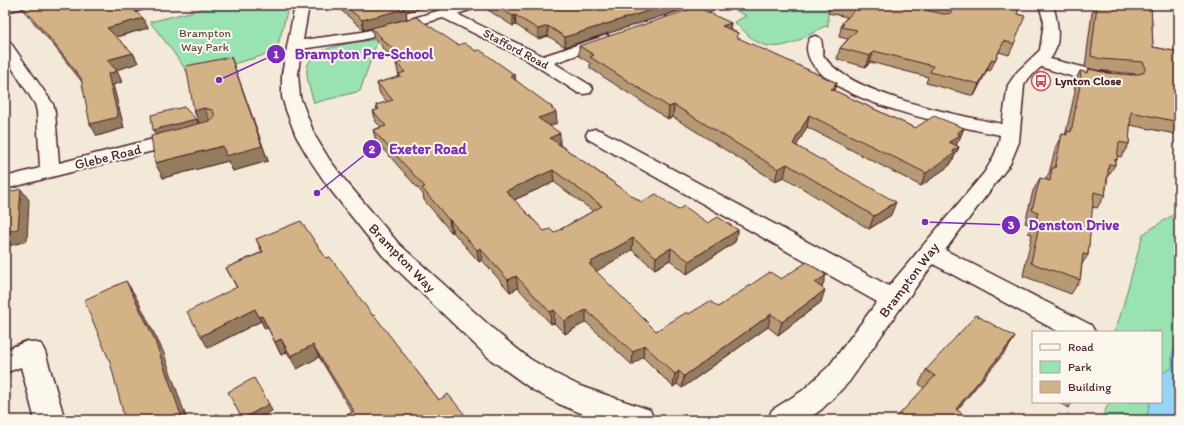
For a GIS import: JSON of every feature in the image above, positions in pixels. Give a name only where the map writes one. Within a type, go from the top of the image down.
[{"type":"street","points":[[5,8],[19,5]]},
{"type":"street","name":"Brampton Way","points":[[302,5],[290,69],[291,98],[303,131],[329,173],[379,236],[409,268],[505,356],[588,413],[639,420]]},
{"type":"street","points":[[295,45],[327,42],[380,33],[446,14],[471,5]]},
{"type":"street","name":"Brampton Way","points":[[783,420],[812,400],[839,374],[893,299],[1000,164],[1005,152],[1010,131],[1016,85],[1023,75],[1046,53],[1050,39],[1051,16],[1046,5]]},
{"type":"street","points":[[662,22],[711,6],[726,16]]},
{"type":"street","name":"Stafford Road","points":[[446,14],[542,62],[584,89]]},
{"type":"street","points":[[542,62],[617,37]]},
{"type":"street","points":[[815,41],[817,58],[824,67],[837,77],[861,90],[921,111],[1010,131]]},
{"type":"street","points":[[5,45],[44,104],[46,112],[50,172]]},
{"type":"street","points":[[1038,61],[1116,82]]},
{"type":"street","name":"Glebe Road","points":[[5,183],[198,134]]},
{"type":"street","points":[[597,142],[893,299]]},
{"type":"street","points":[[930,252],[1080,331]]},
{"type":"street","points":[[5,362],[27,352],[31,352],[50,420]]},
{"type":"green space","name":"Brampton Way Park","points":[[218,5],[289,5],[276,52],[190,76],[150,22]]},
{"type":"green space","points":[[736,5],[835,5],[828,11],[828,27],[825,26],[786,45],[770,46],[757,42],[734,22],[746,16],[731,8]]},
{"type":"green space","points":[[378,39],[360,91],[314,103],[307,77],[307,69],[310,61],[316,55],[336,46]]},
{"type":"green space","points":[[1179,211],[1179,420],[1101,420],[1109,403],[1162,403],[1162,331],[1114,331],[1119,320],[1143,234]]},
{"type":"water","points":[[1179,342],[1179,409],[1175,412],[1174,420],[1146,420],[1150,403],[1162,403],[1162,373],[1172,368],[1172,354]]},
{"type":"building","points":[[21,5],[128,5],[143,18],[107,28],[133,53],[107,60],[117,71],[108,74],[118,117],[90,124],[81,78]]},
{"type":"building","points":[[344,5],[400,5],[405,9],[362,20]]},
{"type":"building","points":[[494,5],[667,5],[565,37],[548,26],[538,29],[515,15],[513,16]]},
{"type":"building","points":[[841,5],[900,5],[944,14],[951,13],[953,8],[951,5],[1020,5],[1017,14],[1025,16],[1014,44],[1004,41],[995,60],[992,59],[979,84],[930,72],[933,66],[874,51],[870,56],[840,48],[857,30],[841,27],[844,24],[842,23],[856,9]]},
{"type":"building","points":[[1097,5],[1151,5],[1153,47],[1179,52],[1179,122],[1131,112],[1129,144],[1119,142],[1115,165],[1109,164],[1105,195],[1094,192],[1088,255],[1083,254],[1080,280],[1031,263],[1040,221],[1036,220],[1038,212],[1032,210],[1040,178],[1050,181],[1052,168],[1055,168],[1062,134],[1067,135],[1067,131],[1071,132],[1081,80],[1080,71],[1088,73],[1089,69],[1107,73],[1132,75],[1143,73],[1146,68],[1143,62],[1101,59],[1091,56]]},
{"type":"building","points":[[697,7],[731,23],[722,26],[738,33],[736,37],[837,83],[834,85],[836,86],[831,89],[915,128],[934,116],[964,128],[957,133],[960,135],[949,142],[959,147],[952,151],[955,153],[926,173],[809,115],[793,144],[896,202],[874,216],[787,164],[778,169],[674,105],[669,107],[590,57],[594,55],[579,46]]},
{"type":"building","points":[[416,17],[458,45],[464,43],[476,51],[480,50],[515,75],[510,76],[552,107],[551,108],[556,112],[538,118],[560,133],[550,138],[641,202],[656,194],[678,210],[684,206],[708,223],[718,217],[738,230],[689,261],[671,248],[656,257],[633,238],[589,264],[656,331],[687,312],[689,314],[710,301],[718,307],[770,272],[781,279],[807,262],[826,275],[815,283],[825,290],[782,322],[771,314],[684,376],[679,371],[675,374],[644,345],[633,352],[586,310],[564,321],[554,310],[550,312],[516,276],[508,280],[480,248],[477,250],[422,188],[425,187],[373,130],[386,126],[373,111],[379,109],[376,105],[393,100],[377,83],[401,76],[399,74],[405,72],[396,63],[407,60],[380,38],[382,38],[371,28]],"holes":[[[553,170],[602,206],[554,233],[550,229],[544,231],[506,191]]]},
{"type":"building","points":[[231,57],[262,146],[226,156],[223,146],[155,163],[151,136],[213,120],[215,115],[212,110],[204,108],[194,111],[186,66]]},
{"type":"building","points":[[184,107],[196,119],[153,130],[151,115]]},
{"type":"building","points":[[21,189],[18,229],[5,232],[5,193]]},
{"type":"building","points":[[301,221],[326,258],[330,257],[373,316],[374,315],[439,400],[448,394],[469,420],[338,420],[354,411],[313,345],[291,356],[281,339],[275,342],[262,316],[259,317],[255,309],[201,336],[187,312],[237,287],[226,268],[263,252],[256,239]]},
{"type":"building","points":[[126,281],[154,338],[182,418],[177,420],[125,420],[110,362],[84,300]]},
{"type":"building","points":[[976,315],[1015,337],[956,409],[968,418],[967,420],[894,420],[935,376],[926,370]]},
{"type":"building","points":[[254,378],[269,404],[242,419],[228,392]]},
{"type":"place","name":"Brampton Pre-School","points":[[219,80]]},
{"type":"place","name":"Lynton Close","points":[[1041,81]]},
{"type":"place","name":"Exeter Road","points":[[317,193]]},
{"type":"place","name":"Denston Drive","points":[[925,222]]}]
